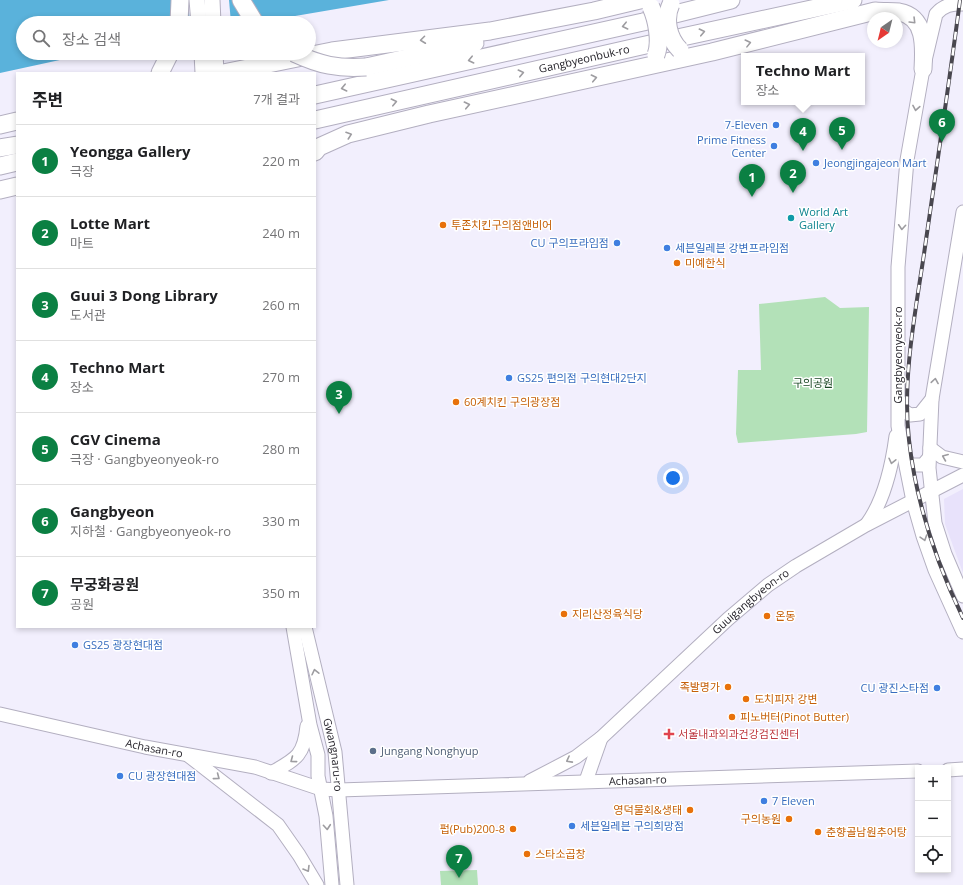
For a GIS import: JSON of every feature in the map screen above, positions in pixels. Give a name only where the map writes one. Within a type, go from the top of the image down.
[{"type":"highway","points":[[179,16],[180,0]]},
{"type":"highway","points":[[241,0],[251,16]]},
{"type":"highway","points":[[316,95],[643,22],[731,0]]},
{"type":"highway","name":"Gangbyeonbuk-ro","points":[[316,120],[650,44],[853,0]]},
{"type":"highway","points":[[875,12],[889,0]]},
{"type":"highway","points":[[316,54],[490,31],[644,2],[655,15],[659,46],[651,61]]},
{"type":"highway","points":[[672,2],[667,11],[668,27],[674,43],[686,53]]},
{"type":"highway","points":[[312,60],[325,65],[340,68],[366,67],[512,35],[594,11]]},
{"type":"highway","points":[[903,13],[917,24],[924,42],[923,69]]},
{"type":"highway","points":[[316,151],[319,147],[348,134],[651,61],[867,14]]},
{"type":"highway","points":[[160,72],[166,60]]},
{"type":"highway","points":[[228,72],[287,60]]},
{"type":"highway","points":[[316,120],[429,114]]},
{"type":"highway","points":[[0,125],[16,121]]},
{"type":"highway","points":[[0,148],[16,145]]},
{"type":"highway","points":[[0,166],[16,162]]},
{"type":"highway","points":[[0,190],[16,186]]},
{"type":"main road","points":[[197,0],[198,16]]},
{"type":"main road","points":[[212,0],[213,16]]},
{"type":"main road","name":"Gangbyeonyeok-ro","points":[[963,4],[950,4],[942,8],[936,14],[923,69],[907,160],[898,267],[898,426],[913,501],[935,570],[963,632]]},
{"type":"main road","points":[[202,60],[203,72]]},
{"type":"main road","points":[[215,60],[216,72]]},
{"type":"main road","points":[[963,212],[932,399],[929,453],[931,492],[939,535],[963,596]]},
{"type":"main road","points":[[898,400],[903,410],[910,415],[920,414],[932,399]]},
{"type":"main road","points":[[866,525],[873,516],[886,483],[898,426]]},
{"type":"main road","points":[[904,456],[910,465],[922,465],[929,453]]},
{"type":"main road","points":[[929,453],[963,462]]},
{"type":"main road","name":"Guuigangbyeon-ro","points":[[586,781],[601,738],[728,619],[768,585],[796,566],[866,525],[963,475]]},
{"type":"main road","name":"Gwangnaru-ro","points":[[293,628],[308,712],[318,756],[321,789],[326,816],[332,885]]},
{"type":"main road","name":"Gwangnaru-ro","points":[[305,628],[335,752],[348,885]]},
{"type":"main road","points":[[271,773],[292,761],[299,755],[306,743],[308,712]]},
{"type":"main road","name":"Achasan-ro","points":[[0,714],[146,746],[255,767],[321,789],[358,790],[527,783],[671,780],[915,771]]},
{"type":"main road","points":[[527,783],[576,757],[601,738]]},
{"type":"main road","points":[[186,753],[278,825],[299,855],[317,885]]},
{"type":"main road","points":[[951,770],[963,770]]},
{"type":"shaded area","points":[[963,489],[963,573],[945,524],[944,499]]},
{"type":"green space","name":"구의공원","points":[[825,297],[840,308],[869,307],[867,432],[738,443],[736,434],[738,370],[761,370],[759,304]]},
{"type":"green space","points":[[477,870],[478,885],[441,885],[440,871]]},
{"type":"water","points":[[0,0],[389,0],[295,16],[16,16],[16,60],[60,60],[0,73]]},
{"type":"pier","points":[[188,0],[229,0],[230,16],[189,16]]},
{"type":"railway","points":[[960,0],[913,323],[908,371],[907,417],[912,463],[928,531],[944,575],[963,618]]},
{"type":"place","name":"7-Eleven","points":[[776,125]]},
{"type":"place","name":"Gangbyeon","points":[[942,142]]},
{"type":"place","name":"Prime Fitness Center","points":[[774,146]]},
{"type":"place","name":"CGV Cinema","points":[[842,150]]},
{"type":"place","name":"Techno Mart","points":[[803,151]]},
{"type":"place","name":"Jeongjingajeon Mart","points":[[816,163]]},
{"type":"place","name":"Lotte Mart","points":[[793,193]]},
{"type":"place","name":"Yeongga Gallery","points":[[752,197]]},
{"type":"place","name":"World Art Gallery","points":[[791,218]]},
{"type":"place","name":"투존치킨구의점앤비어","points":[[443,225]]},
{"type":"place","name":"CU 구의프라임점","points":[[617,243]]},
{"type":"place","name":"세븐일레븐 강변프라임점","points":[[667,248]]},
{"type":"place","name":"미예한식","points":[[677,263]]},
{"type":"place","name":"GS25 편의점 구의현대2단지","points":[[509,378]]},
{"type":"place","name":"60계치킨 구의광장점","points":[[456,402]]},
{"type":"place","name":"Guui 3 Dong Library","points":[[339,414]]},
{"type":"place","name":"지리산정육식당","points":[[564,614]]},
{"type":"place","name":"온동","points":[[767,616]]},
{"type":"place","name":"GS25 광장현대점","points":[[75,645]]},
{"type":"place","name":"족발명가","points":[[728,687]]},
{"type":"place","name":"CU 광진스타점","points":[[937,688]]},
{"type":"place","name":"도치피자 강변","points":[[746,699]]},
{"type":"place","name":"피노버터(Pinot Butter)","points":[[732,717]]},
{"type":"place","name":"서울내과외과건강검진센터","points":[[669,734]]},
{"type":"place","name":"Jungang Nonghyup","points":[[373,751]]},
{"type":"place","name":"CU 광장현대점","points":[[120,776]]},
{"type":"place","name":"7 Eleven","points":[[764,801]]},
{"type":"place","name":"영덕물회&생태","points":[[690,810]]},
{"type":"place","name":"구의농원","points":[[789,819]]},
{"type":"place","name":"세븐일레븐 구의희망점","points":[[572,826]]},
{"type":"place","name":"펍(Pub)200-8","points":[[513,829]]},
{"type":"place","name":"춘향골남원추어탕","points":[[818,832]]},
{"type":"place","name":"스타소곱창","points":[[527,854]]},
{"type":"place","name":"무궁화공원","points":[[459,878]]}]
